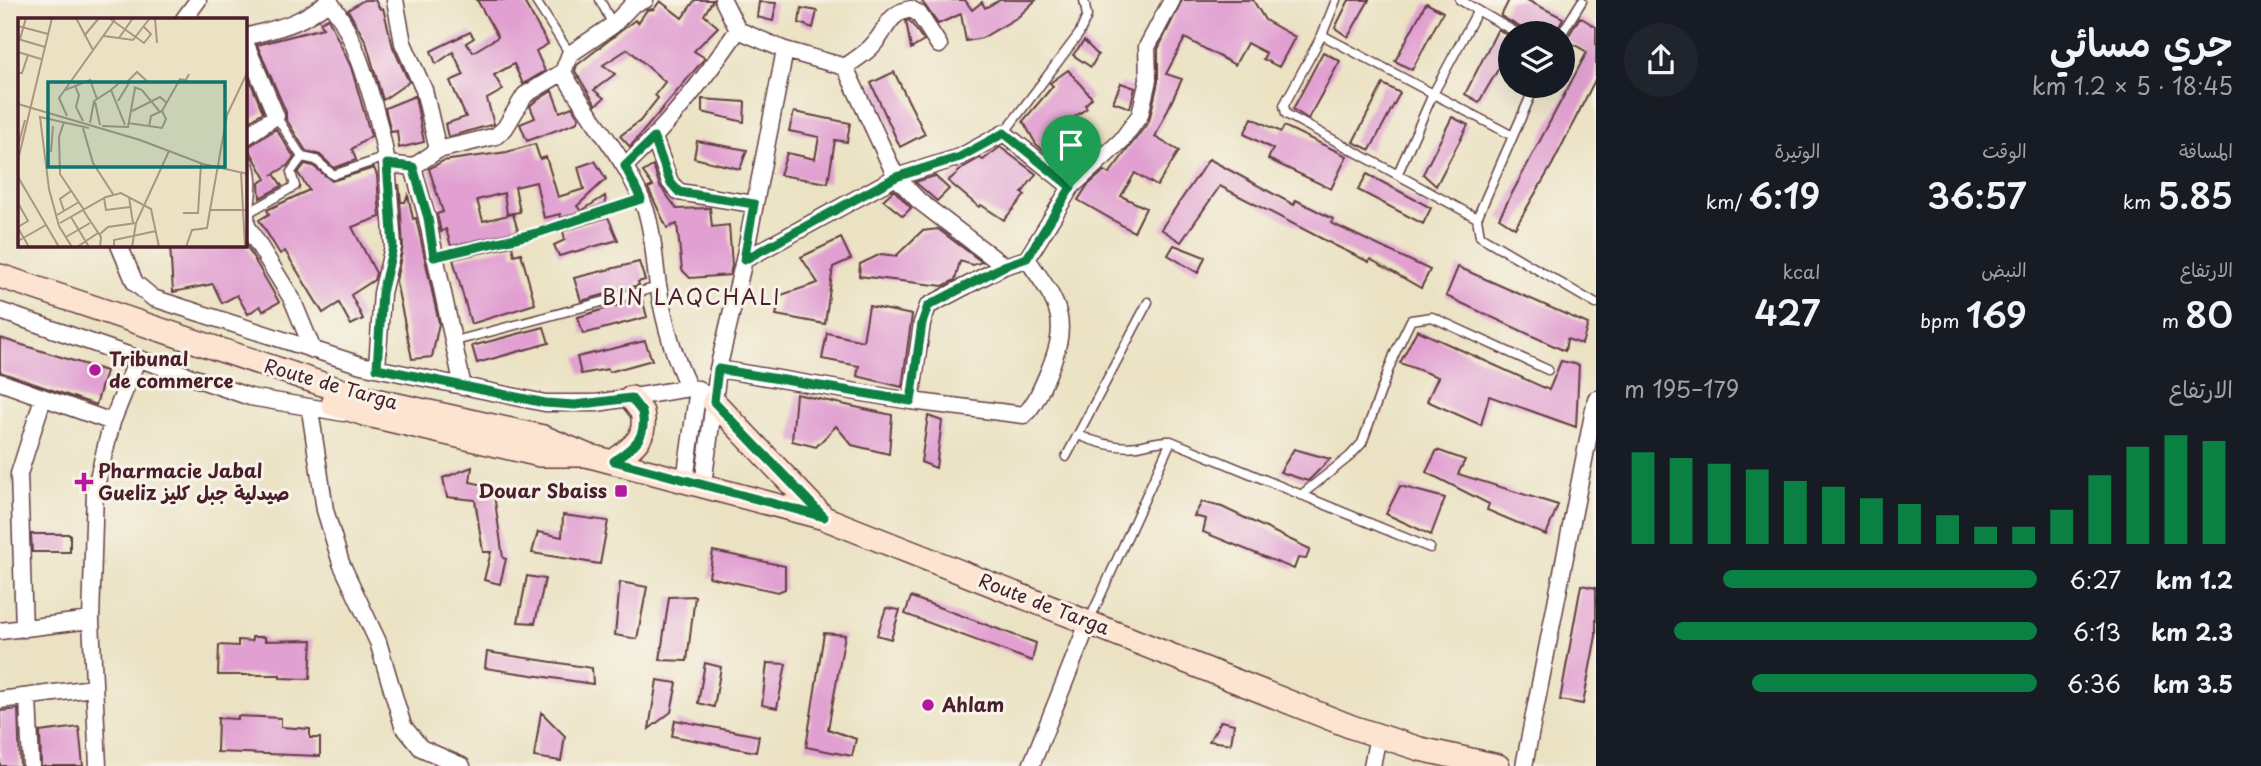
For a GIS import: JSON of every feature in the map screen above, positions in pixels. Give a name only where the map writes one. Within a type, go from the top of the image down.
[{"type":"main road","name":"Route de Targa","points":[[0,276],[361,397],[551,439],[586,455],[824,517],[1378,736],[1420,749],[1498,766]]},
{"type":"main road","name":"Route de Targa","points":[[0,292],[364,414],[549,457],[586,455]]},
{"type":"main road","points":[[700,393],[824,517]]},
{"type":"main road","points":[[614,461],[634,448],[642,436],[642,412],[631,398]]},
{"type":"street","points":[[185,18],[198,0]]},
{"type":"street","points":[[395,0],[403,43],[424,90],[438,150]]},
{"type":"street","points":[[386,161],[413,167],[438,150],[496,136],[505,128],[525,94],[563,72],[570,54],[612,25],[633,4],[645,0]]},
{"type":"street","points":[[723,0],[738,30],[785,50],[845,66]]},
{"type":"street","points":[[911,401],[922,323],[928,306],[1004,266],[1027,258],[1071,187],[1121,141],[1140,115],[1148,80],[1147,47],[1172,0]]},
{"type":"street","points":[[247,38],[302,21],[329,1],[339,15],[362,68],[383,134],[393,247],[382,293],[377,368]]},
{"type":"street","points":[[845,66],[874,45],[888,20],[910,4],[939,45]]},
{"type":"street","points":[[625,166],[692,95],[738,30]]},
{"type":"street","points":[[247,44],[276,116],[247,136]]},
{"type":"street","points":[[694,482],[700,393],[718,369],[744,260],[785,50]]},
{"type":"street","points":[[845,66],[896,177],[919,201],[1004,266]]},
{"type":"street","points":[[563,72],[578,100],[625,166],[641,199],[649,224],[659,287],[677,365],[700,393]]},
{"type":"street","points":[[744,260],[896,177],[960,157],[1004,133],[1071,187]]},
{"type":"street","points":[[654,138],[670,182],[679,192],[754,204]]},
{"type":"street","points":[[413,167],[428,218],[463,387]]},
{"type":"street","points":[[247,169],[251,180],[247,207]]},
{"type":"street","points":[[247,226],[292,299],[313,350]]},
{"type":"street","points":[[120,247],[135,283],[153,298],[377,368],[545,403],[575,405],[700,393]]},
{"type":"street","points":[[718,369],[911,401],[1014,416],[1024,415],[1029,410],[1059,347],[1062,333],[1053,298],[1027,258]]},
{"type":"street","points":[[0,311],[250,397],[310,410],[364,414]]},
{"type":"street","points":[[99,766],[91,620],[95,491],[112,422],[137,360]]},
{"type":"street","points":[[0,382],[112,422]]},
{"type":"street","points":[[24,629],[19,474],[43,398]]},
{"type":"street","points":[[1524,766],[1596,399]]},
{"type":"street","points":[[310,410],[325,510],[341,563],[378,642],[403,726],[421,748],[461,766]]},
{"type":"street","points":[[0,631],[91,620]]},
{"type":"street","points":[[1031,766],[1089,621]]},
{"type":"street","points":[[0,701],[93,688]]},
{"type":"street","points":[[28,697],[31,766]]},
{"type":"street","points":[[1372,766],[1378,736]]},
{"type":"lane","points":[[535,0],[570,54]]},
{"type":"lane","points":[[600,0],[612,25]]},
{"type":"lane","points":[[1004,133],[1079,34],[1087,16],[1084,0]]},
{"type":"lane","points":[[1336,0],[1322,35],[1284,105],[1286,114],[1477,218]]},
{"type":"lane","points":[[1460,0],[1498,22]]},
{"type":"lane","points":[[1570,21],[1582,1]]},
{"type":"lane","points":[[1398,173],[1433,94],[1478,10]]},
{"type":"lane","points":[[1322,35],[1513,136]]},
{"type":"lane","points":[[1530,98],[1477,218],[1480,236],[1596,304]]},
{"type":"lane","points":[[276,116],[302,157],[316,160],[333,175],[386,161]]},
{"type":"lane","points":[[247,213],[295,186],[291,172],[302,157]]},
{"type":"lane","points":[[434,257],[537,233],[641,199]]},
{"type":"lane","points":[[455,341],[659,287]]},
{"type":"lane","points":[[1066,457],[1148,302]]},
{"type":"lane","points":[[1301,495],[1349,457],[1362,443],[1394,355],[1411,320],[1416,317],[1432,317],[1548,370]]},
{"type":"lane","points":[[1078,435],[1113,446],[1142,445],[1157,440],[1171,441],[1430,548]]},
{"type":"lane","points":[[1089,621],[1171,441]]},
{"type":"building","points":[[364,0],[375,0],[380,9],[383,8],[393,47],[409,82],[383,100],[366,42],[348,10]]},
{"type":"building","points":[[477,0],[523,0],[548,44],[536,51],[545,71],[523,84],[514,64],[494,75],[503,90],[487,99],[494,124],[448,137],[445,124],[466,117],[450,81],[464,75],[453,52],[436,64],[431,51],[470,32],[474,38],[466,43],[473,52],[498,37]]},
{"type":"building","points":[[695,0],[713,0],[704,15],[718,27],[694,51],[705,58],[630,147],[620,136],[640,121],[658,98],[655,95],[665,82],[628,49],[603,65],[615,74],[594,90],[604,98],[596,105],[575,71],[577,65],[635,20],[638,23],[647,10],[654,9],[660,1],[682,18]]},
{"type":"building","points":[[921,0],[965,0],[972,10],[982,2],[985,8],[1000,0],[1036,0],[1018,17],[982,38],[966,41],[961,14],[938,24]]},
{"type":"building","points":[[1182,0],[1253,0],[1265,20],[1295,37],[1279,67],[1263,59],[1266,53],[1247,43],[1235,65],[1185,38],[1166,74],[1182,79],[1155,137],[1179,151],[1157,186],[1135,173],[1121,196],[1146,208],[1134,232],[1078,200],[1087,186],[1104,171],[1109,174],[1149,121],[1158,82],[1158,49]]},
{"type":"building","points":[[1349,0],[1369,0],[1348,37],[1335,28]]},
{"type":"building","points":[[1509,0],[1527,0],[1563,18],[1562,21],[1510,21],[1501,16]]},
{"type":"building","points":[[759,2],[776,3],[773,21],[757,17]]},
{"type":"building","points":[[1426,3],[1443,12],[1412,70],[1395,61]]},
{"type":"building","points":[[801,8],[817,11],[813,28],[799,23]]},
{"type":"building","points":[[1580,17],[1596,27],[1596,78],[1552,165],[1515,228],[1499,218],[1563,98],[1575,98],[1575,75],[1587,52],[1575,45],[1575,25]]},
{"type":"building","points":[[328,18],[351,67],[371,136],[352,149],[356,160],[334,168],[320,155],[306,151],[286,119],[286,112],[257,45],[323,28],[320,22]]},
{"type":"building","points":[[909,20],[924,41],[911,49],[906,21]]},
{"type":"building","points":[[1498,29],[1498,70],[1479,102],[1465,94]]},
{"type":"building","points":[[1084,41],[1098,55],[1091,67],[1073,55]]},
{"type":"building","points":[[1323,52],[1340,61],[1308,119],[1293,109]]},
{"type":"building","points":[[1068,70],[1092,98],[1085,105],[1087,108],[1065,124],[1093,145],[1061,165],[1036,144],[1023,121],[1053,86],[1050,83]]},
{"type":"building","points":[[894,72],[925,134],[900,147],[871,83]]},
{"type":"building","points":[[247,74],[263,112],[247,123]]},
{"type":"building","points":[[1121,83],[1135,88],[1130,108],[1113,102]]},
{"type":"building","points":[[1383,84],[1400,93],[1370,150],[1353,142]]},
{"type":"building","points":[[552,91],[560,112],[572,107],[579,118],[576,123],[527,141],[520,124],[535,118],[530,106]]},
{"type":"building","points":[[415,96],[424,142],[399,148],[397,131],[391,132],[385,108]]},
{"type":"building","points":[[702,99],[745,102],[744,122],[702,112]]},
{"type":"building","points":[[794,112],[850,123],[847,142],[835,140],[828,183],[780,175],[787,153],[815,159],[819,137],[789,131]]},
{"type":"building","points":[[1452,117],[1468,125],[1436,186],[1423,174]]},
{"type":"building","points":[[1252,118],[1281,132],[1284,126],[1347,156],[1331,189],[1268,159],[1273,149],[1244,134]]},
{"type":"building","points":[[276,129],[294,157],[287,166],[272,175],[274,174],[282,186],[260,198],[259,183],[266,179],[248,147]]},
{"type":"building","points":[[697,141],[747,150],[740,169],[694,158]]},
{"type":"building","points":[[535,144],[540,159],[546,157],[558,197],[584,189],[578,167],[595,161],[606,179],[577,206],[581,211],[605,196],[606,204],[561,218],[560,214],[544,218],[536,182],[515,187],[520,212],[507,214],[504,193],[477,200],[483,221],[513,214],[518,231],[451,246],[446,229],[441,232],[437,214],[443,212],[429,169],[443,161],[507,152]]},
{"type":"building","points":[[1000,147],[1036,174],[1022,193],[1025,195],[1004,220],[981,205],[979,207],[948,181],[964,167],[980,158],[983,160]]},
{"type":"building","points":[[1209,159],[1294,205],[1296,200],[1333,219],[1331,223],[1430,270],[1421,288],[1370,259],[1369,262],[1334,245],[1220,186],[1181,242],[1161,229]]},
{"type":"building","points":[[305,164],[313,166],[332,181],[374,168],[377,175],[380,217],[352,227],[376,273],[374,280],[351,295],[363,319],[351,325],[339,303],[323,313],[285,251],[280,254],[259,220],[269,214],[267,210],[309,190],[298,173]]},
{"type":"building","points":[[653,166],[660,186],[677,209],[710,208],[712,227],[729,225],[732,265],[730,275],[690,278],[682,270],[677,224],[667,228],[648,188],[653,186],[643,172]]},
{"type":"building","points":[[1367,174],[1431,208],[1423,224],[1358,190]]},
{"type":"building","points":[[935,176],[949,189],[937,201],[915,182]]},
{"type":"building","points":[[399,184],[401,202],[405,202],[408,195],[413,219],[416,218],[439,323],[432,357],[412,359],[396,281],[403,246]]},
{"type":"building","points":[[894,190],[911,208],[903,216],[883,200]]},
{"type":"building","points":[[608,217],[618,240],[559,256],[554,245],[565,240],[563,231]]},
{"type":"building","points":[[938,229],[982,262],[973,265],[960,261],[955,280],[943,286],[859,276],[860,264],[881,254],[896,256],[922,231]]},
{"type":"building","points":[[841,238],[851,259],[833,267],[825,324],[776,315],[781,295],[818,283],[801,257]]},
{"type":"building","points":[[1174,245],[1205,257],[1198,273],[1168,255]]},
{"type":"building","points":[[512,246],[514,255],[521,253],[535,304],[471,324],[453,259]]},
{"type":"building","points":[[170,247],[247,247],[279,302],[263,311],[260,306],[248,314],[237,295],[222,303],[213,284],[173,292]]},
{"type":"building","points":[[639,262],[645,280],[638,282],[639,285],[581,301],[574,278]]},
{"type":"building","points":[[1458,267],[1588,324],[1582,344],[1567,339],[1565,351],[1446,296]]},
{"type":"building","points":[[642,298],[647,317],[583,334],[578,317]]},
{"type":"building","points":[[869,306],[912,315],[902,387],[857,376],[859,366],[822,359],[827,333],[863,341]]},
{"type":"building","points":[[544,327],[549,343],[477,363],[472,346]]},
{"type":"building","points":[[1417,330],[1549,390],[1561,361],[1579,365],[1576,427],[1489,396],[1481,425],[1427,401],[1438,377],[1400,363]]},
{"type":"building","points":[[0,338],[106,371],[96,405],[0,372]]},
{"type":"building","points":[[645,341],[652,360],[609,372],[608,369],[581,374],[577,357]]},
{"type":"building","points":[[796,394],[892,415],[889,454],[852,445],[836,426],[816,447],[792,441]]},
{"type":"building","points":[[928,416],[942,421],[936,468],[921,462]]},
{"type":"building","points":[[1294,449],[1330,459],[1308,481],[1280,472]]},
{"type":"building","points":[[1437,450],[1465,460],[1458,474],[1558,505],[1546,535],[1487,510],[1489,504],[1426,472]]},
{"type":"building","points":[[472,467],[470,482],[493,487],[503,558],[506,559],[500,584],[484,580],[491,552],[483,552],[475,500],[447,497],[443,478]]},
{"type":"building","points":[[1400,486],[1445,498],[1431,535],[1386,514]]},
{"type":"building","points":[[1202,502],[1222,507],[1310,549],[1306,559],[1298,558],[1294,569],[1203,532],[1206,519],[1194,516]]},
{"type":"building","points":[[563,515],[608,521],[600,564],[532,553],[538,532],[562,537]]},
{"type":"building","points":[[31,534],[70,534],[70,552],[32,552]]},
{"type":"building","points":[[713,551],[785,566],[785,589],[778,592],[709,577]]},
{"type":"building","points":[[527,576],[545,579],[535,623],[518,622]]},
{"type":"building","points":[[620,582],[647,587],[637,639],[615,635]]},
{"type":"building","points":[[1581,585],[1596,588],[1596,636],[1583,704],[1560,700]]},
{"type":"building","points":[[695,596],[687,661],[660,660],[669,597]]},
{"type":"building","points":[[911,597],[1036,643],[1032,661],[905,614]]},
{"type":"building","points":[[886,608],[900,610],[891,639],[877,635]]},
{"type":"building","points":[[824,633],[845,635],[828,729],[856,739],[852,756],[806,747]]},
{"type":"building","points":[[252,637],[265,637],[265,641],[312,640],[310,679],[280,678],[280,675],[218,675],[219,645],[238,646],[238,640],[252,641]]},
{"type":"building","points":[[487,652],[592,668],[593,684],[485,668]]},
{"type":"building","points":[[705,663],[721,667],[714,707],[698,703]]},
{"type":"building","points":[[767,663],[786,664],[777,708],[762,705]]},
{"type":"building","points":[[657,680],[677,683],[671,712],[649,729]]},
{"type":"building","points":[[18,709],[20,766],[0,766],[0,711]]},
{"type":"building","points":[[541,712],[565,736],[561,761],[534,757]]},
{"type":"building","points":[[238,716],[281,718],[281,727],[310,729],[310,738],[320,738],[320,756],[217,752],[218,718],[238,719]]},
{"type":"building","points":[[675,720],[759,736],[756,752],[672,736]]},
{"type":"building","points":[[1221,721],[1234,724],[1231,744],[1209,741]]},
{"type":"building","points":[[79,727],[83,766],[41,766],[40,732]]},
{"type":"place","name":"Tribunal de commerce","points":[[95,370]]},
{"type":"place","name":"Pharmacie Jabal Gueliz صيدلية جبل كليز","points":[[84,482]]},
{"type":"place","name":"Douar Sbaiss","points":[[621,491]]},
{"type":"place","name":"Ahlam","points":[[928,705]]},
{"type":"district","name":"BIN LAQCHALI","points":[[692,298]]},
{"type":"route","points":[[1004,133],[1071,187],[1027,258],[1004,266],[928,306],[922,323],[911,401],[718,369],[714,402],[824,517],[614,461],[634,448],[642,436],[642,412],[631,398],[575,405],[545,403],[377,368],[382,293],[393,247],[386,181],[387,164],[413,167],[428,218],[434,257],[537,233],[641,199],[625,166],[654,138],[670,182],[679,192],[754,204],[744,260],[896,177],[960,157],[994,136],[1004,133]]}]
